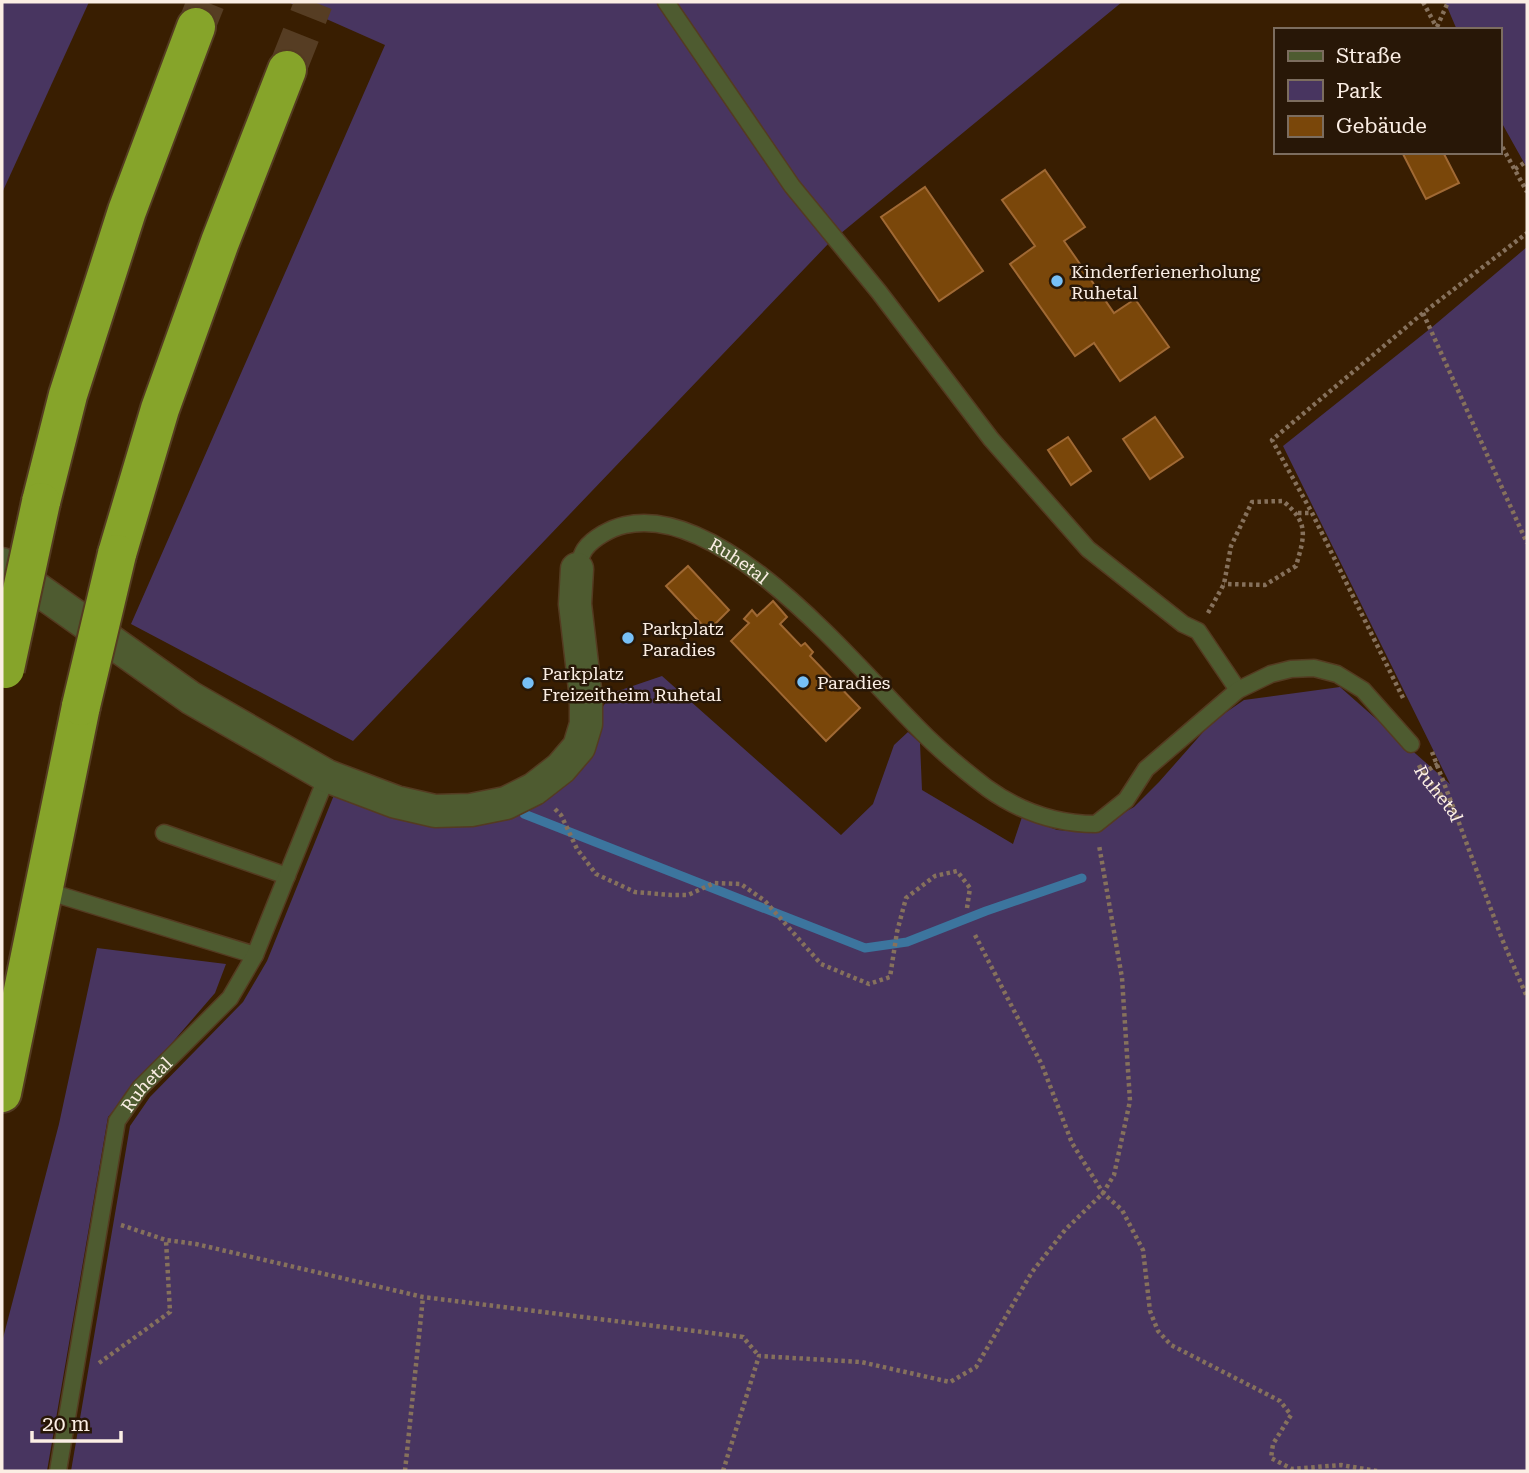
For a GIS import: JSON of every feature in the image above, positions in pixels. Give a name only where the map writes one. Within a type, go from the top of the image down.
[{"type":"highway","points":[[3,678],[41,502],[68,395],[127,211],[196,27]]},
{"type":"highway","points":[[2,1093],[81,706],[117,554],[160,409],[220,242],[287,70]]},
{"type":"street","name":"Ruhetal","points":[[2,564],[191,698],[327,776],[396,802],[435,811],[471,810],[506,803],[534,789],[561,768],[579,747],[586,724],[586,698],[575,604],[577,569]]},
{"type":"lane","points":[[666,2],[792,186],[879,292],[990,439],[1088,549],[1183,624],[1198,631],[1238,690]]},
{"type":"lane","name":"Ruhetal","points":[[577,569],[584,550],[599,537],[618,527],[638,522],[660,523],[691,534],[752,566],[789,597],[917,728],[988,788],[1024,810],[1058,821],[1096,824],[1126,800],[1146,769],[1238,690],[1271,674],[1291,669],[1314,668],[1337,674],[1363,690],[1418,743]]},
{"type":"lane","name":"Ruhetal","points":[[58,1471],[117,1121],[140,1088],[230,998],[255,956],[327,776]]},
{"type":"lane","points":[[164,833],[287,876]]},
{"type":"lane","points":[[43,890],[255,956]]},
{"type":"path","points":[[1423,2],[1436,28]]},
{"type":"path","points":[[1437,28],[1448,2]]},
{"type":"path","points":[[1501,144],[1527,192]]},
{"type":"path","points":[[1515,169],[1527,161]]},
{"type":"path","points":[[1407,705],[1312,513],[1272,440],[1423,313],[1527,233]]},
{"type":"path","points":[[1423,313],[1527,543]]},
{"type":"path","points":[[1198,631],[1224,584],[1231,546],[1252,502],[1283,501],[1298,513],[1305,536],[1296,566],[1265,584],[1224,584]]},
{"type":"path","points":[[1298,513],[1312,513]]},
{"type":"path","points":[[1418,743],[1438,764],[1455,812]]},
{"type":"path","name":"Ruhetal","points":[[1418,743],[1423,773],[1455,812],[1502,939],[1527,997]]},
{"type":"path","points":[[1423,773],[1438,764]]},
{"type":"path","points":[[534,789],[561,815],[577,849],[596,874],[635,892],[659,894],[688,895],[715,883],[741,884],[765,901],[821,964],[869,984],[890,977],[906,898],[934,876],[957,871],[970,888],[967,908]]},
{"type":"path","points":[[101,1219],[166,1240],[196,1244],[424,1297],[743,1337],[759,1356],[861,1362],[950,1382],[976,1367],[1032,1272],[1065,1230],[1103,1194],[1114,1175],[1130,1101],[1122,978],[1096,824]]},
{"type":"path","points":[[975,935],[1042,1065],[1072,1143],[1103,1194],[1122,1210],[1143,1250],[1150,1311],[1158,1331],[1171,1345],[1280,1401],[1291,1415],[1273,1444],[1271,1458],[1292,1469],[1341,1465],[1377,1471]]},
{"type":"path","points":[[74,1381],[170,1312],[166,1240]]},
{"type":"path","points":[[405,1471],[424,1297]]},
{"type":"path","points":[[723,1471],[759,1356]]},
{"type":"green space","points":[[2,2],[89,2],[2,193]]},
{"type":"green space","points":[[288,2],[1122,2],[829,243],[353,741],[131,624],[385,45]]},
{"type":"green space","points":[[1445,2],[1527,2],[1527,168],[1501,122],[1501,28],[1456,28]]},
{"type":"green space","points":[[1527,247],[1527,1471],[71,1471],[130,1126],[150,1097],[243,1002],[267,961],[334,795],[392,816],[434,827],[511,819],[543,803],[572,779],[593,755],[602,726],[602,708],[612,693],[662,676],[841,835],[873,804],[894,745],[908,732],[920,743],[922,790],[1013,844],[1022,817],[1057,830],[1089,832],[1134,807],[1212,722],[1244,700],[1340,687],[1450,784],[1283,446]]},
{"type":"green space","points":[[97,948],[226,964],[215,993],[108,1117],[47,1471],[2,1471],[2,1342],[59,1124]]},
{"type":"building","points":[[1403,154],[1444,154],[1459,183],[1426,199]]},
{"type":"building","name":"Kinderferienerholung Ruhetal","points":[[1045,170],[1085,227],[1064,241],[1114,313],[1135,299],[1169,347],[1120,381],[1094,343],[1075,356],[1010,264],[1035,246],[1002,200]]},
{"type":"building","points":[[925,187],[983,271],[939,301],[881,217]]},
{"type":"building","points":[[1155,417],[1183,457],[1150,479],[1123,439]]},
{"type":"building","points":[[1068,437],[1091,471],[1071,485],[1048,450]]},
{"type":"building","points":[[688,566],[729,610],[708,631],[666,586]]},
{"type":"building","name":"Paradies","points":[[773,601],[787,617],[780,624],[801,646],[805,643],[813,652],[810,656],[860,708],[826,741],[731,641],[749,623],[744,619],[752,610],[757,616]]},
{"type":"waterway","points":[[524,814],[865,948],[907,942],[1082,878]]},
{"type":"tunnel","points":[[196,27],[206,2]]},
{"type":"tunnel","points":[[287,70],[314,2]]},
{"type":"place","name":"Kinderferienerholung Ruhetal","points":[[1057,281]]},
{"type":"place","name":"Parkplatz Paradies","points":[[628,638]]},
{"type":"place","name":"Paradies","points":[[803,682]]},
{"type":"place","name":"Parkplatz Freizeitheim Ruhetal","points":[[528,683]]}]
